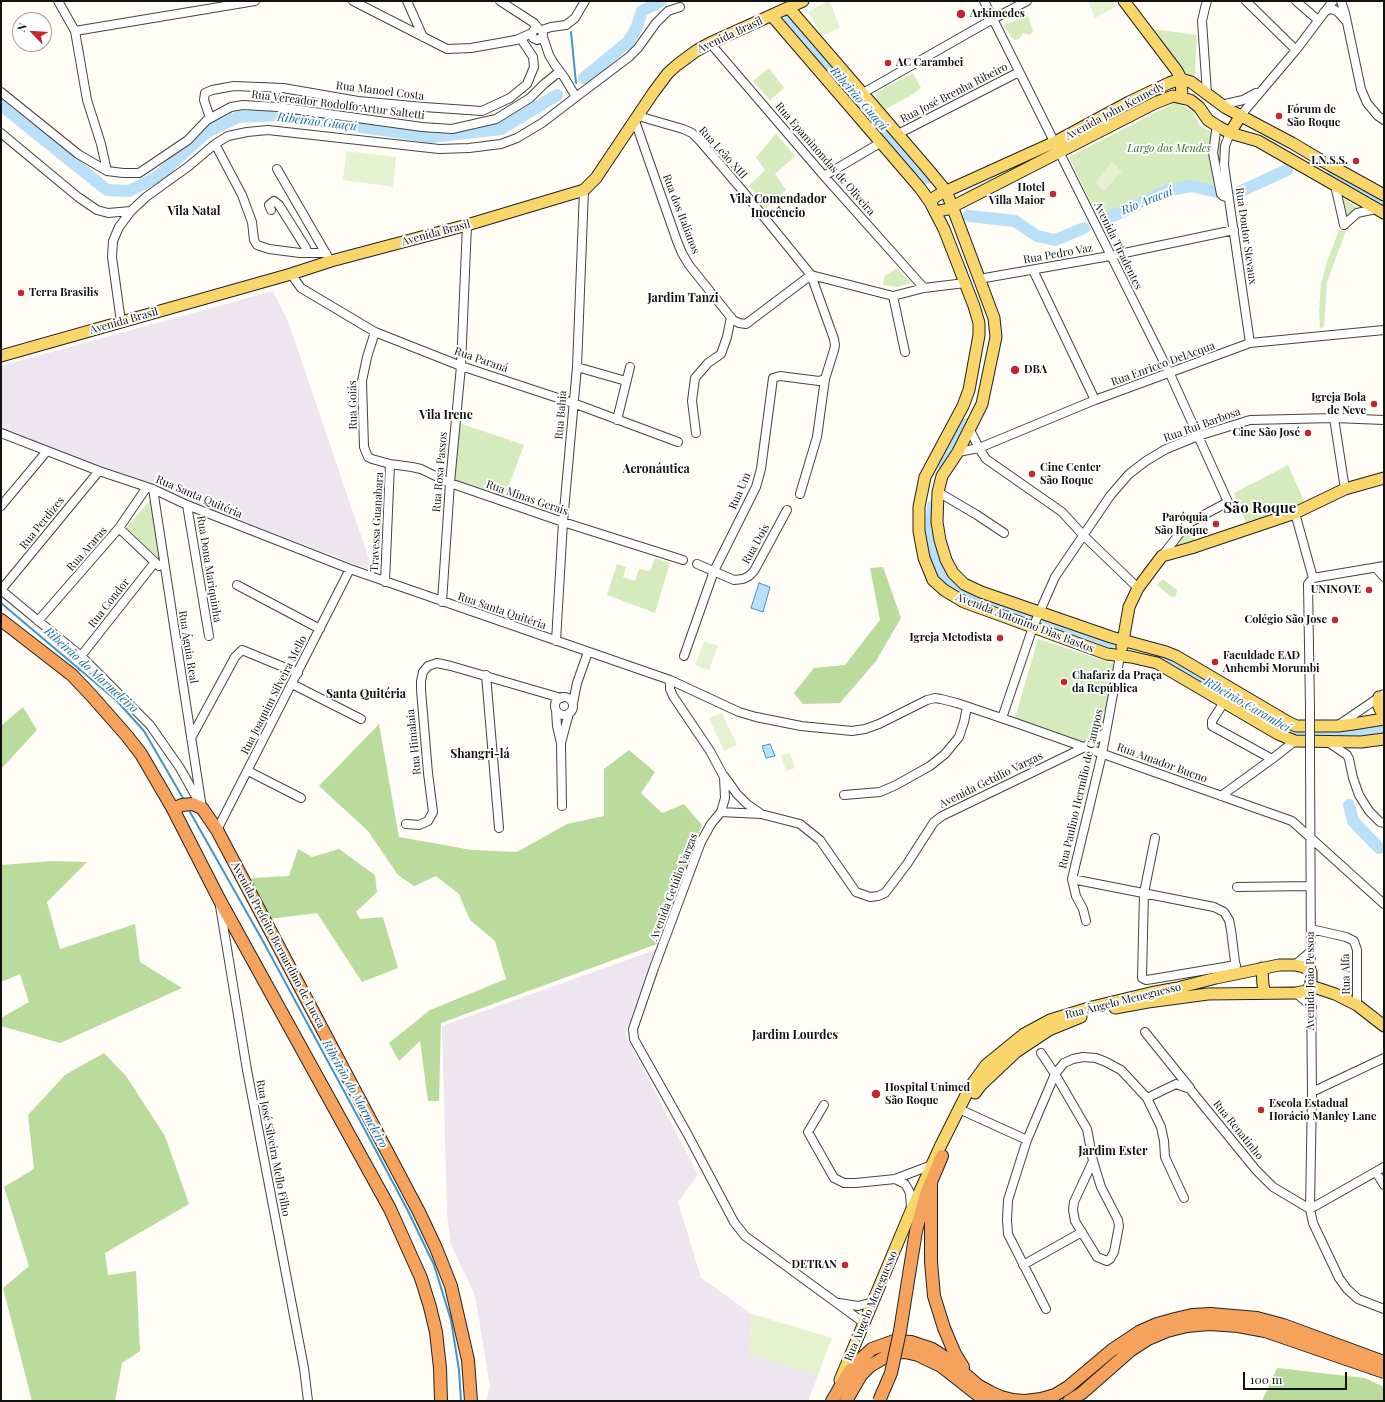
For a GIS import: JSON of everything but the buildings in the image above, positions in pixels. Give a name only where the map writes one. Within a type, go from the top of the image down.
[{"type":"highway","points":[[1,620],[72,675],[108,713],[141,754],[173,810],[219,899],[390,1209],[421,1278],[436,1332],[440,1368],[441,1401]]},
{"type":"highway","points":[[173,810],[187,804],[202,808]]},
{"type":"highway","name":"Avenida Prefeito Bernardino de Lucca","points":[[202,808],[217,830],[401,1177],[436,1248],[451,1286],[468,1360],[471,1401]]},
{"type":"highway","points":[[879,1401],[891,1373],[900,1331],[916,1231],[926,1194],[942,1156]]},
{"type":"highway","points":[[931,1181],[931,1262],[934,1296],[944,1328],[955,1354],[970,1378]]},
{"type":"highway","points":[[832,1401],[849,1372],[860,1359],[872,1349],[894,1341],[911,1342],[932,1349],[946,1358],[979,1386],[1001,1397],[1025,1401],[1041,1399],[1068,1387],[1112,1350],[1139,1332],[1157,1324],[1192,1315],[1211,1314],[1257,1318],[1283,1325],[1384,1362]]},
{"type":"highway","points":[[1069,1401],[1082,1393],[1131,1350],[1148,1339],[1167,1331],[1187,1326],[1210,1324],[1238,1326],[1265,1331],[1384,1372]]},
{"type":"highway","points":[[846,1401],[861,1375],[870,1366],[892,1353],[905,1352],[918,1355],[941,1366],[972,1391],[988,1401]]},
{"type":"main road","name":"Avenida Brasil","points":[[1,356],[291,274],[328,257],[467,225],[584,190],[596,178],[668,73],[686,58],[710,43],[803,1]]},
{"type":"main road","points":[[1124,1],[1177,71],[1181,79],[1182,97]]},
{"type":"main road","name":"Avenida Antonino Dias Bastos","points":[[789,8],[946,191],[994,318],[996,337],[982,404],[958,452],[942,476],[938,492],[937,522],[940,540],[946,560],[953,573],[964,584],[981,592],[1039,613],[1176,656],[1296,726],[1338,726],[1384,719]]},
{"type":"main road","name":"Avenida Antonino Dias Bastos","points":[[772,16],[920,188],[933,207],[944,230],[974,306],[979,323],[979,335],[969,390],[963,406],[925,477],[918,516],[919,532],[924,558],[933,580],[944,590],[964,602],[1107,654],[1142,659],[1157,663],[1278,734],[1295,741],[1361,742],[1384,739]]},
{"type":"main road","points":[[1181,79],[1191,82],[1221,105],[1384,195]]},
{"type":"main road","name":"Avenida John Kennedy","points":[[1181,79],[1129,102],[1055,142],[935,196],[933,207],[945,210],[1171,96],[1182,97],[1193,102],[1199,107],[1208,120],[1219,127],[1230,133],[1258,141],[1380,211]]},
{"type":"main road","points":[[1230,133],[1241,115]]},
{"type":"main road","points":[[1321,176],[1328,164]]},
{"type":"main road","points":[[920,188],[926,188],[929,186],[935,177]]},
{"type":"main road","points":[[944,230],[951,223],[959,223]]},
{"type":"main road","points":[[1120,656],[1129,607],[1138,588],[1162,556],[1295,513],[1345,488],[1384,478]]},
{"type":"main road","points":[[1382,696],[1378,704],[1384,714]]},
{"type":"main road","name":"Rua Ângelo Meneguesso","points":[[942,1156],[962,1111],[970,1087],[986,1065],[1024,1034],[1050,1020],[1092,1007],[1177,988],[1236,969],[1262,968],[1279,964],[1295,965],[1311,972]]},
{"type":"main road","points":[[1262,968],[1262,985],[1265,993]]},
{"type":"main road","name":"Avenida João Pessoa","points":[[1311,972],[1311,986]]},
{"type":"main road","points":[[1296,993],[1306,991],[1311,986],[1321,988],[1357,1005],[1384,1026]]},
{"type":"main road","name":"Rua Ângelo Meneguesso","points":[[832,1401],[911,1211],[943,1142],[962,1111],[981,1085],[997,1068],[1016,1052],[1049,1030],[1093,1013],[1208,994],[1296,993]]},
{"type":"street","points":[[58,1],[75,31],[87,100],[102,144],[107,171]]},
{"type":"street","points":[[75,31],[255,1]]},
{"type":"street","points":[[353,1],[447,49],[470,48],[520,41],[537,34],[551,34],[575,18],[585,1]]},
{"type":"street","points":[[407,1],[423,37]]},
{"type":"street","points":[[500,1],[525,18],[537,34],[576,97]]},
{"type":"street","name":"Avenida Tiradentes","points":[[984,1],[1170,374],[1228,502],[1187,524],[1162,556]]},
{"type":"street","points":[[863,93],[1027,1]]},
{"type":"street","points":[[1246,1],[1296,50]]},
{"type":"street","points":[[1296,1],[1318,20]]},
{"type":"street","points":[[1241,115],[1296,50],[1333,1]]},
{"type":"street","points":[[1341,1],[1361,89],[1367,103],[1378,116],[1384,120]]},
{"type":"street","points":[[1206,4],[1202,21],[1207,93]]},
{"type":"street","points":[[120,322],[112,257],[113,241],[119,228],[130,211],[146,197],[189,166],[215,144],[228,136],[268,130],[439,149],[501,144],[517,138],[542,123],[638,48],[656,23],[668,11],[680,8]]},
{"type":"street","points":[[1324,12],[1335,10],[1339,12],[1347,23]]},
{"type":"street","name":"Rua Manoel Costa","points":[[210,118],[204,100],[205,93],[212,90],[234,86],[283,88],[358,101],[482,111],[510,98],[527,84],[534,67],[532,57],[520,41]]},
{"type":"street","name":"Rua Epaminondas de Oliveira","points":[[710,43],[824,176],[924,288]]},
{"type":"street","name":"Rua José Brenha Ribeiro","points":[[898,134],[1019,72]]},
{"type":"street","name":"Rua Vereador Rodolfo Artur Saltetti","points":[[1,92],[78,154],[107,171],[139,173],[188,140],[210,118],[231,107],[243,105],[278,107],[422,127],[452,128],[496,119],[530,98],[544,84],[562,75]]},
{"type":"street","points":[[1221,105],[1243,100],[1262,90]]},
{"type":"street","name":"Rua Leão XIII","points":[[637,118],[683,129],[692,133],[737,184],[811,275],[834,339],[834,350],[825,379],[817,437],[800,494]]},
{"type":"street","name":"Rua dos Italianos","points":[[637,118],[682,253],[688,265],[732,318],[739,323],[748,323],[811,275]]},
{"type":"street","points":[[1219,127],[1216,131],[1212,153],[1221,194],[1229,198]]},
{"type":"street","points":[[1,133],[78,197],[97,210],[108,213],[130,211]]},
{"type":"street","name":"Rua Doutor Stevaux","points":[[1230,133],[1225,146],[1224,165],[1250,343]]},
{"type":"street","points":[[824,176],[880,143]]},
{"type":"street","points":[[215,144],[244,202],[252,222],[254,240],[257,245],[270,249],[328,257]]},
{"type":"street","points":[[277,169],[328,257]]},
{"type":"street","points":[[1335,185],[1344,226],[1357,213],[1380,211]]},
{"type":"street","name":"Rua Bahia","points":[[556,641],[563,522],[577,367],[584,190]]},
{"type":"street","points":[[271,210],[269,205],[274,202],[279,205],[297,237],[306,248],[307,253]]},
{"type":"street","name":"Rua Rosa Passos","points":[[442,602],[450,483],[461,366],[467,225]]},
{"type":"street","name":"Rua Pedro Vaz","points":[[980,279],[1110,256],[1234,230]]},
{"type":"street","points":[[1033,270],[1096,400]]},
{"type":"street","name":"Rua Paraná","points":[[291,274],[301,288],[375,332],[461,366],[678,442]]},
{"type":"street","points":[[811,275],[893,296],[924,288],[965,283]]},
{"type":"street","points":[[893,296],[905,352]]},
{"type":"street","points":[[696,433],[692,401],[695,378],[708,363],[721,354],[732,318]]},
{"type":"street","name":"Rua Enricco DelAcqua","points":[[958,452],[979,448],[1096,400],[1170,374],[1250,343],[1384,330]]},
{"type":"street","name":"Rua Goiás","points":[[366,454],[364,447],[362,381],[367,357],[375,332]]},
{"type":"street","points":[[577,367],[626,381]]},
{"type":"street","points":[[617,420],[630,367]]},
{"type":"street","name":"Rua Um","points":[[684,656],[714,571],[756,487],[761,469],[773,378],[780,376],[819,381],[825,379]]},
{"type":"street","points":[[1334,418],[1345,488]]},
{"type":"street","name":"Rua Rui Barbosa","points":[[1002,718],[1017,679],[1033,627],[1055,577],[1110,496],[1129,474],[1146,461],[1166,449],[1198,436],[1250,420],[1334,418],[1384,420]]},
{"type":"street","points":[[970,430],[983,456],[995,466],[1062,512],[1138,588]]},
{"type":"street","name":"Rua Santa Quitéria","points":[[1,433],[150,488],[188,505],[385,582],[670,680],[739,712],[801,726],[852,731],[866,729],[879,724],[926,700],[941,698],[1002,718]]},
{"type":"street","points":[[1,506],[47,451]]},
{"type":"street","name":"Rua Minas Gerais","points":[[366,454],[372,459],[390,464],[421,469],[450,483],[563,522],[683,560]]},
{"type":"street","name":"Travessa Guanabara","points":[[385,582],[390,464]]},
{"type":"street","name":"Rua Perdizes","points":[[1,590],[99,470]]},
{"type":"street","name":"Rua Araras","points":[[38,621],[119,528],[150,488]]},
{"type":"street","name":"Rua Águia Real","points":[[150,488],[165,572],[202,808]]},
{"type":"street","points":[[938,492],[977,515],[1004,534]]},
{"type":"street","name":"Rua Dona Mariquinha","points":[[188,505],[209,636]]},
{"type":"street","name":"Rua Dois","points":[[697,564],[734,580],[743,579],[749,576],[754,571],[787,510]]},
{"type":"street","points":[[1295,513],[1313,578],[1380,567],[1384,577]]},
{"type":"street","points":[[119,528],[165,572]]},
{"type":"street","name":"Rua Condor","points":[[81,656],[155,562]]},
{"type":"street","name":"Rua Joaquim Silveira Mello","points":[[217,830],[350,569]]},
{"type":"street","name":"Avenida João Pessoa","points":[[1311,972],[1308,584],[1313,578]]},
{"type":"street","points":[[237,585],[320,629]]},
{"type":"street","points":[[1,590],[81,656],[150,726],[180,768],[202,808]]},
{"type":"street","points":[[191,738],[235,657],[240,652],[246,650],[298,673]]},
{"type":"street","points":[[561,743],[573,708],[572,703],[577,683],[588,652]]},
{"type":"street","name":"Rua Paulino Hermílio de Campos","points":[[1072,879],[1102,754],[1120,656]]},
{"type":"street","name":"Rua Himalaia","points":[[406,824],[419,825],[428,821],[433,812],[420,681],[423,672],[428,666],[437,663],[486,675],[563,698]]},
{"type":"street","points":[[486,675],[499,828]]},
{"type":"street","points":[[670,680],[670,689],[710,751],[724,777],[725,792],[721,812]]},
{"type":"street","points":[[562,806],[561,743],[557,726],[556,707],[557,701],[563,698],[577,683]]},
{"type":"street","points":[[292,684],[361,718]]},
{"type":"street","points":[[546,694],[563,715],[570,714]]},
{"type":"street","points":[[1338,726],[1382,696]]},
{"type":"street","points":[[563,698],[570,699],[572,703]]},
{"type":"street","points":[[1224,702],[1212,721],[1212,726],[1272,759]]},
{"type":"street","points":[[844,795],[880,792],[930,766],[945,754],[959,737],[968,707]]},
{"type":"street","name":"Rua Amador Bueno","points":[[1002,718],[1292,821],[1384,904]]},
{"type":"street","name":"Avenida Getúlio Vargas","points":[[864,1323],[745,1236],[734,1222],[688,1135],[634,1039],[633,1029],[701,842],[711,824],[721,812],[761,814],[801,824],[820,840],[856,892],[870,897],[878,896],[885,892],[907,864],[934,822],[942,816],[1085,747],[1106,732]]},
{"type":"street","points":[[1221,796],[1295,741]]},
{"type":"street","points":[[1328,742],[1347,755],[1359,795],[1369,811],[1384,824]]},
{"type":"street","points":[[248,771],[301,798]]},
{"type":"street","points":[[722,774],[737,794],[747,804],[761,814]]},
{"type":"street","points":[[1086,922],[1083,909],[1076,896],[1072,879],[1144,893],[1214,907],[1224,912],[1228,920],[1231,930],[1236,969],[1146,980],[1142,978],[1142,926],[1144,893],[1155,838]]},
{"type":"street","points":[[1237,886],[1310,886]]},
{"type":"street","name":"Rua José Silveira Mello Filho","points":[[219,899],[247,1070],[304,1368],[308,1401]]},
{"type":"street","name":"Rua Alfa","points":[[1311,929],[1346,937],[1354,941],[1357,950],[1357,1005]]},
{"type":"street","points":[[1295,965],[1310,952]]},
{"type":"street","name":"Avenida João Pessoa","points":[[1311,986],[1312,1092],[1310,1209],[1314,1223],[1339,1278],[1346,1289],[1358,1299],[1384,1309]]},
{"type":"street","points":[[1296,993],[1312,1007]]},
{"type":"street","name":"Rua Renatinho","points":[[1145,1032],[1260,1174],[1273,1187],[1310,1209]]},
{"type":"street","points":[[1041,1052],[1087,1129],[1101,1187],[1118,1220],[1119,1226],[1114,1252],[1110,1259],[1106,1261],[1097,1257],[1074,1221],[1074,1202],[1094,1161]]},
{"type":"street","points":[[1046,1309],[1008,1234],[1008,1200],[1027,1140],[1055,1074],[1064,1063],[1083,1057],[1096,1058],[1121,1070],[1147,1098],[1161,1127],[1165,1157],[1184,1198]]},
{"type":"street","points":[[1312,1092],[1384,1058]]},
{"type":"street","points":[[1147,1098],[1176,1084],[1190,1089]]},
{"type":"street","points":[[824,1106],[808,1132],[834,1178],[844,1183],[895,1179],[932,1165]]},
{"type":"street","points":[[962,1111],[1027,1140]]},
{"type":"street","points":[[1310,1209],[1384,1167]]},
{"type":"street","points":[[1376,1172],[1384,1185]]},
{"type":"street","points":[[895,1179],[905,1184],[908,1188],[910,1192],[911,1211]]},
{"type":"street","points":[[1023,1265],[1082,1232]]},
{"type":"street","name":"Avenida Getúlio Vargas","points":[[837,1302],[858,1306],[873,1302]]},
{"type":"shaded area","points":[[273,291],[288,321],[373,571],[1,429],[1,366]]},
{"type":"shaded area","points":[[655,950],[625,1034],[698,1175],[678,1202],[701,1278],[752,1314],[749,1354],[818,1375],[808,1401],[486,1401],[490,1386],[475,1295],[451,1245],[447,1214],[442,1026]]},
{"type":"green space","points":[[830,1],[840,28],[822,36],[808,12]]},
{"type":"green space","points":[[1088,1],[1113,1],[1117,6],[1095,18]]},
{"type":"green space","points":[[1028,16],[1033,31],[1030,35],[1023,33],[1019,39],[1014,40],[1003,25]]},
{"type":"green space","points":[[1152,29],[1197,35],[1195,76],[1184,73]]},
{"type":"green space","points":[[769,68],[784,88],[770,100],[753,81]]},
{"type":"green space","points":[[913,73],[921,88],[910,96],[884,110],[876,99],[877,92]]},
{"type":"green space","points":[[1158,93],[1161,97],[1078,139],[1076,135]]},
{"type":"green space","name":"Largo dos Mendes","points":[[1170,97],[1194,113],[1200,126],[1221,137],[1224,170],[1219,191],[1193,184],[1168,188],[1098,218],[1069,157],[1172,104]]},
{"type":"green space","points":[[776,134],[795,156],[775,174],[786,190],[766,209],[749,186],[765,170],[756,157]]},
{"type":"green space","points":[[346,151],[396,157],[393,187],[343,180]]},
{"type":"green space","points":[[1042,153],[1044,157],[960,198],[959,195]]},
{"type":"green space","points":[[1112,162],[1122,171],[1104,191],[1095,183]]},
{"type":"green space","points":[[1342,197],[1359,209],[1347,217],[1344,215]]},
{"type":"green space","points":[[1339,230],[1346,231],[1327,282],[1324,327],[1320,328],[1319,311],[1321,284],[1328,259]]},
{"type":"green space","points":[[897,268],[910,281],[909,284],[898,287],[883,285],[885,276]]},
{"type":"green space","points":[[459,423],[524,445],[504,499],[453,481]]},
{"type":"green space","points":[[1288,465],[1306,505],[1247,526],[1234,493]]},
{"type":"green space","points":[[151,499],[162,557],[158,559],[125,529]]},
{"type":"green space","points":[[1189,524],[1197,544],[1166,554]]},
{"type":"green space","points":[[655,558],[670,563],[655,613],[607,595],[617,564],[626,567],[623,577],[635,581],[639,569],[650,571]]},
{"type":"green space","points":[[883,567],[901,618],[876,661],[840,703],[803,704],[794,693],[814,668],[845,665],[880,620],[870,568]]},
{"type":"green space","points":[[1163,579],[1177,590],[1176,596],[1171,597],[1157,585]]},
{"type":"green space","points":[[1038,639],[1115,664],[1099,748],[1015,718]]},
{"type":"green space","points":[[704,641],[718,646],[709,670],[695,665]]},
{"type":"green space","points":[[23,707],[37,730],[1,769],[1,726]]},
{"type":"green space","points":[[722,713],[737,745],[724,751],[709,718]]},
{"type":"green space","points":[[379,724],[399,837],[472,850],[517,852],[567,824],[604,816],[604,769],[629,750],[655,772],[641,793],[662,813],[684,804],[702,825],[657,944],[441,1023],[439,1101],[428,1101],[420,1041],[399,1061],[389,1043],[430,1010],[506,979],[495,941],[470,920],[459,894],[436,876],[414,886],[398,875],[368,831],[319,786]]},
{"type":"green space","points":[[790,753],[795,768],[786,771],[781,755]]},
{"type":"green space","points":[[298,849],[312,857],[339,849],[375,875],[377,892],[356,912],[360,919],[383,917],[398,968],[362,982],[317,913],[269,919],[251,878],[289,876]]},
{"type":"green space","points":[[52,861],[87,862],[47,902],[60,949],[135,924],[140,962],[182,988],[60,1043],[1,1026],[1,1018],[29,1002],[20,974],[1,982],[1,865]]},
{"type":"green space","points":[[104,1053],[126,1076],[165,1136],[189,1204],[105,1253],[108,1275],[136,1271],[140,1351],[122,1363],[115,1401],[32,1401],[3,1288],[29,1266],[4,1187],[34,1169],[28,1115],[65,1075]]},
{"type":"green space","points":[[752,1314],[832,1338],[818,1375],[749,1354]]},
{"type":"green space","points":[[1277,1368],[1365,1378],[1384,1387],[1384,1401],[1262,1401]]},
{"type":"water","points":[[759,583],[770,587],[763,612],[751,608]]},
{"type":"water","points":[[770,744],[775,756],[766,758],[762,746]]},
{"type":"waterway","name":"Ribeirão Guaçú","points":[[584,78],[628,42],[636,29],[642,11],[661,1]]},
{"type":"waterway","name":"Ribeirão Guaçú","points":[[790,19],[928,178]]},
{"type":"waterway","points":[[571,32],[576,83]]},
{"type":"waterway","name":"Ribeirão Guaçú","points":[[1,105],[107,190],[129,191],[157,177],[207,132],[238,117],[279,115],[431,137],[501,129],[557,95]]},
{"type":"waterway","name":"Rio Aracaí","points":[[1239,192],[1287,170]]},
{"type":"waterway","name":"Rio Aracaí","points":[[1332,175],[1384,205]]},
{"type":"waterway","name":"Rio Aracaí","points":[[1102,221],[1169,190],[1192,186],[1217,192]]},
{"type":"waterway","name":"Rio Aracaí","points":[[969,216],[1015,221],[1037,236],[1055,240],[1084,228]]},
{"type":"waterway","name":"Ribeirão Carambeí","points":[[944,466],[967,424]]},
{"type":"waterway","name":"Ribeirão Carambeí","points":[[933,506],[931,534],[935,554],[941,570],[964,592],[980,600],[1028,618]]},
{"type":"waterway","name":"Ribeirão do Marmeleiro","points":[[1,603],[117,701],[144,731],[184,800]]},
{"type":"waterway","name":"Ribeirão Carambeí","points":[[1047,624],[1112,647]]},
{"type":"waterway","name":"Ribeirão Carambeí","points":[[1162,657],[1295,733],[1306,736],[1351,736],[1384,731]]},
{"type":"waterway","points":[[1349,805],[1353,821],[1379,848]]},
{"type":"waterway","name":"Ribeirão do Marmeleiro","points":[[190,812],[264,943],[372,1143],[408,1211],[434,1265],[451,1320],[459,1370],[461,1401]]},
{"type":"place","name":"Arkimedes","points":[[961,14]]},
{"type":"place","name":"AC Carambei","points":[[888,63]]},
{"type":"place","name":"Fórum de São Roque","points":[[1279,116]]},
{"type":"place","name":"I.N.S.S.","points":[[1356,161]]},
{"type":"place","name":"Hotel Villa Maior","points":[[1053,194]]},
{"type":"place","name":"Terra Brasilis","points":[[21,293]]},
{"type":"place","name":"DBA","points":[[1015,370]]},
{"type":"place","name":"Igreja Bola de Neve","points":[[1374,404]]},
{"type":"place","name":"Cine São José","points":[[1308,433]]},
{"type":"place","name":"Cine Center São Roque","points":[[1032,474]]},
{"type":"place","name":"Paróquia São Roque","points":[[1216,524]]},
{"type":"place","name":"UNINOVE","points":[[1369,590]]},
{"type":"place","name":"Colégio São Jose","points":[[1335,620]]},
{"type":"place","name":"Igreja Metodista","points":[[1000,638]]},
{"type":"place","name":"Faculdade EAD Anhembi Morumbi","points":[[1215,662]]},
{"type":"place","name":"Chafariz da Praça da República","points":[[1064,682]]},
{"type":"place","name":"Hospital Unimed São Roque","points":[[876,1094]]},
{"type":"place","name":"Escola Estadual Horácio Manley Lane","points":[[1261,1110]]},
{"type":"place","name":"DETRAN","points":[[845,1265]]},
{"type":"district","name":"Vila Comendador Inocêncio","points":[[778,206]]},
{"type":"district","name":"Vila Natal","points":[[194,211]]},
{"type":"district","name":"Jardim Tanzi","points":[[683,298]]},
{"type":"district","name":"Vila Irene","points":[[446,415]]},
{"type":"district","name":"Aeronáutica","points":[[656,469]]},
{"type":"district","name":"São Roque","points":[[1260,508]]},
{"type":"district","name":"Santa Quitéria","points":[[366,694]]},
{"type":"district","name":"Shangri-lá","points":[[480,754]]},
{"type":"district","name":"Jardim Lourdes","points":[[795,1035]]},
{"type":"district","name":"Jardim Ester","points":[[1113,1151]]}]
